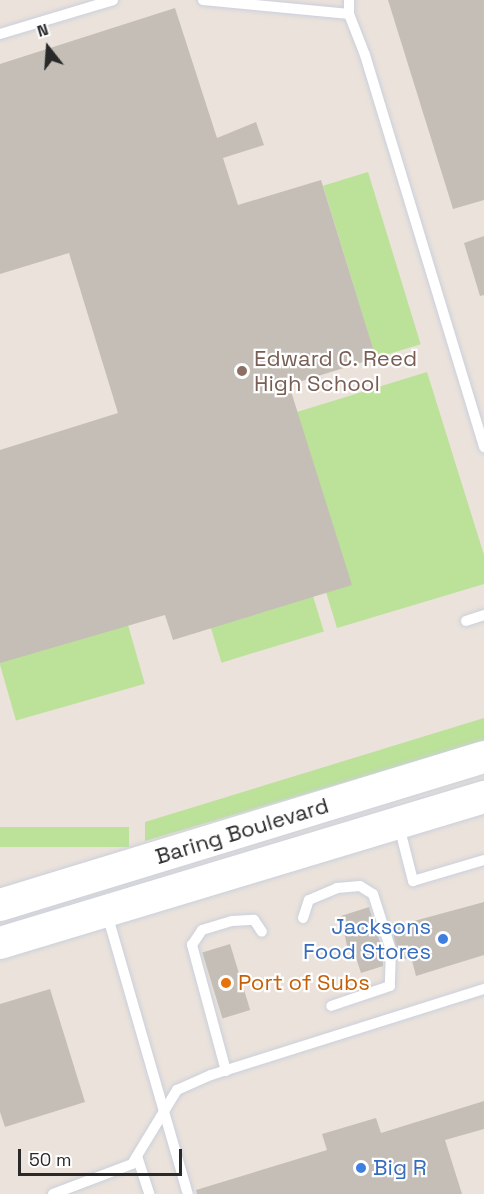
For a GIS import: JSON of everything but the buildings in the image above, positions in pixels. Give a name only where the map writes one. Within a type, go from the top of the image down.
[{"type":"main road","name":"Baring Boulevard","points":[[0,905],[484,757]]},
{"type":"main road","name":"Baring Boulevard","points":[[0,943],[484,796]]},
{"type":"lane","points":[[0,34],[113,0]]},
{"type":"lane","points":[[203,0],[349,14]]},
{"type":"lane","points":[[350,0],[349,14],[368,66],[484,447]]},
{"type":"lane","points":[[466,621],[484,615]]},
{"type":"lane","points":[[398,823],[413,880],[484,860]]},
{"type":"lane","points":[[303,918],[309,900],[337,888],[360,886],[373,894],[391,950],[390,986],[331,1006]]},
{"type":"lane","points":[[106,911],[188,1194]]},
{"type":"lane","points":[[226,1071],[192,945],[202,930],[232,921],[254,920],[262,932]]},
{"type":"lane","points":[[53,1194],[132,1164],[177,1090],[226,1071],[484,989]]},
{"type":"lane","points":[[137,1156],[149,1194]]},
{"type":"green space","points":[[368,172],[421,344],[376,358],[323,186]]},
{"type":"green space","points":[[427,372],[484,555],[484,584],[337,628],[326,592],[297,412]]},
{"type":"green space","points":[[313,596],[324,631],[221,663],[211,627]]},
{"type":"green space","points":[[128,625],[145,684],[16,721],[0,662]]},
{"type":"green space","points":[[484,718],[484,741],[145,841],[145,822]]},
{"type":"green space","points":[[0,827],[129,827],[129,847],[0,847]]},
{"type":"place","name":"Edward C. Reed High School","points":[[242,371]]},
{"type":"place","name":"Jacksons Food Stores","points":[[443,939]]},
{"type":"place","name":"Port of Subs","points":[[226,983]]},
{"type":"place","name":"Big R","points":[[361,1168]]}]
